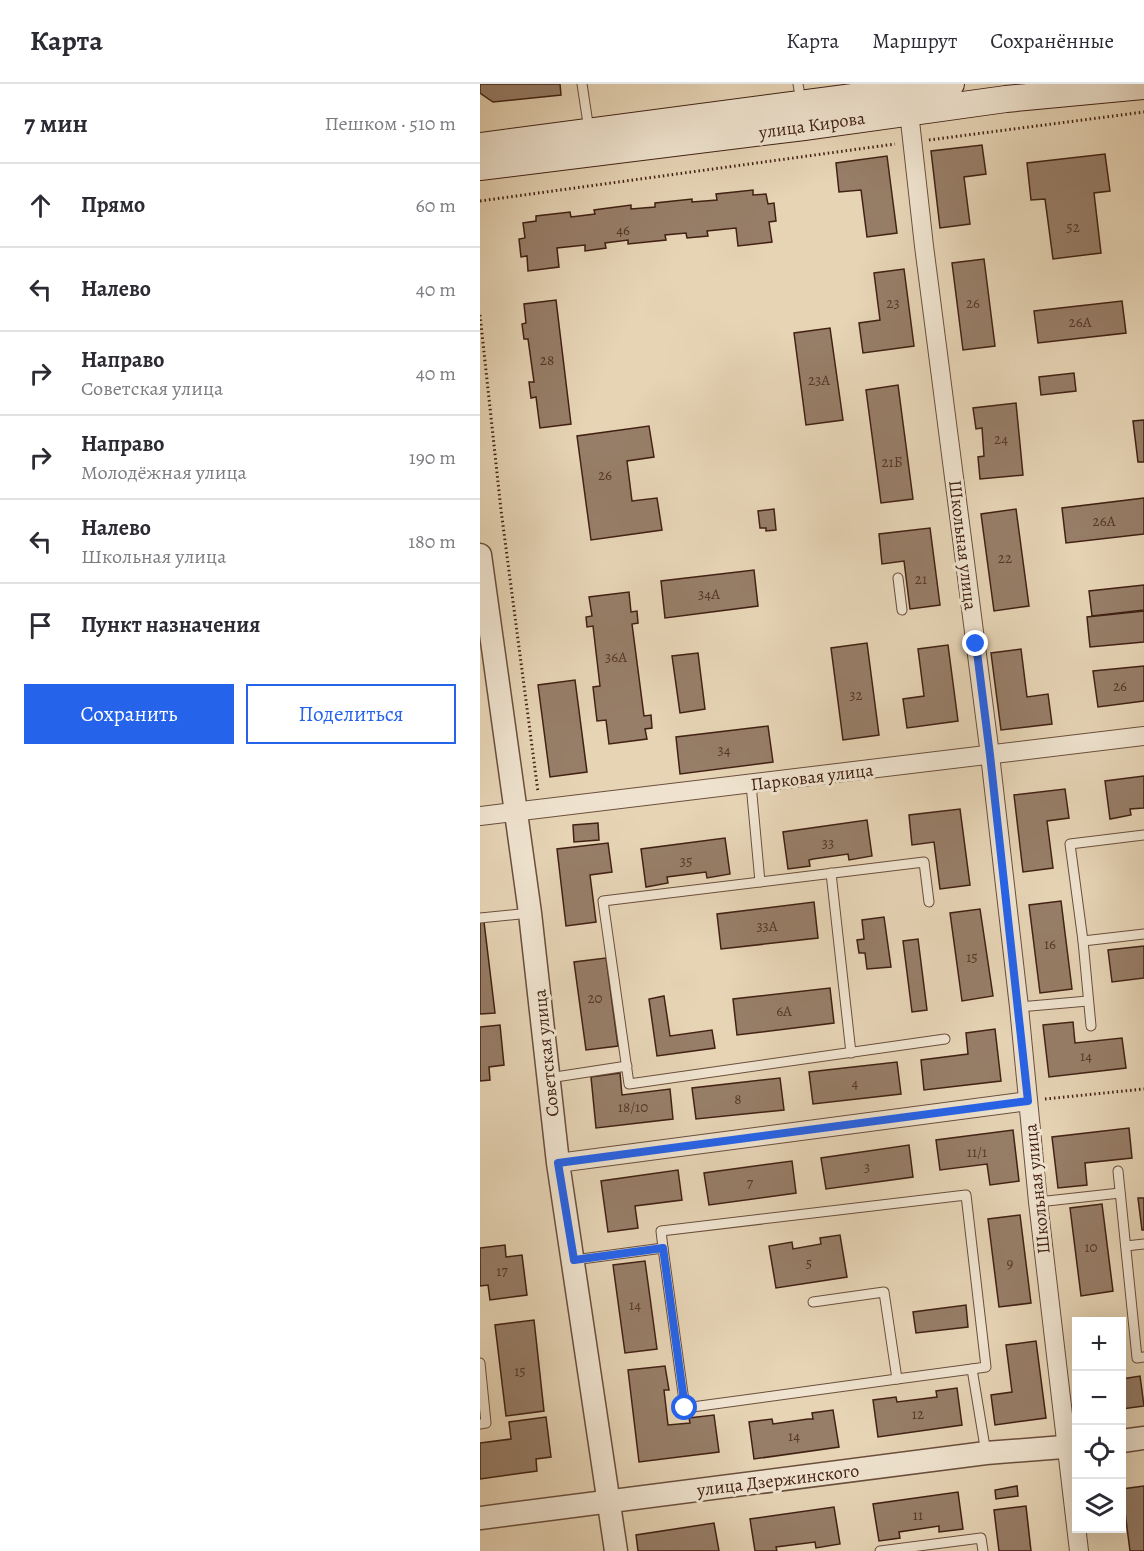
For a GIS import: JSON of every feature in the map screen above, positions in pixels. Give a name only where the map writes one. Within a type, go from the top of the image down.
[{"type":"main road","name":"улица Кирова","points":[[480,166],[591,142],[801,105],[951,84]]},
{"type":"main road","name":"улица Кирова","points":[[801,105],[909,112],[1006,95],[1144,86]]},
{"type":"main road","name":"улица Кирова","points":[[480,146],[591,142]]},
{"type":"street","name":"Школьная улица","points":[[909,112],[924,246],[990,755],[1019,1007],[1038,1202],[1071,1446],[1079,1551]]},
{"type":"street","name":"Советская улица","points":[[480,555],[517,811],[558,1163],[616,1551]]},
{"type":"street","name":"Парковая улица","points":[[480,816],[1144,736]]},
{"type":"street","points":[[558,1163],[1028,1101]]},
{"type":"street","points":[[1126,1440],[1144,1438]]},
{"type":"street","name":"улица Дзержинского","points":[[480,1518],[986,1453],[1071,1446]]},
{"type":"lane","points":[[582,84],[591,142]]},
{"type":"lane","points":[[898,578],[902,610]]},
{"type":"lane","points":[[751,784],[760,882]]},
{"type":"lane","points":[[1091,1026],[1070,844],[1144,835]]},
{"type":"lane","points":[[929,902],[924,862],[603,900],[629,1084],[945,1039]]},
{"type":"lane","points":[[831,873],[851,1053]]},
{"type":"lane","points":[[480,918],[530,913]]},
{"type":"lane","points":[[1083,941],[1144,934]]},
{"type":"lane","points":[[1019,1007],[1088,1000]]},
{"type":"lane","points":[[549,1078],[627,1066]]},
{"type":"lane","points":[[1118,1171],[1137,1358],[1144,1357]]},
{"type":"lane","points":[[1038,1202],[1120,1193]]},
{"type":"lane","points":[[966,1195],[986,1367],[972,1369],[685,1408],[661,1231],[966,1195]]},
{"type":"lane","points":[[1126,1246],[1144,1244]]},
{"type":"lane","points":[[574,1260],[663,1248]]},
{"type":"lane","points":[[813,1302],[884,1292],[897,1379]]},
{"type":"lane","points":[[480,1363],[486,1423],[480,1424]]},
{"type":"lane","points":[[972,1369],[986,1453]]},
{"type":"lane","points":[[880,1551],[981,1538],[983,1551]]},
{"type":"path","points":[[480,201],[1144,112]]},
{"type":"path","points":[[480,315],[501,510],[540,808]]},
{"type":"path","points":[[1028,1101],[1144,1089]]},
{"type":"building","points":[[480,84],[560,84],[561,95],[493,102],[480,93]]},
{"type":"building","points":[[982,145],[986,174],[964,177],[970,224],[940,228],[931,151]]},
{"type":"building","points":[[1105,154],[1110,191],[1094,193],[1101,253],[1053,259],[1045,199],[1031,200],[1027,163]]},
{"type":"building","points":[[887,156],[897,233],[867,237],[861,190],[839,192],[836,163]]},
{"type":"building","points":[[753,190],[753,195],[766,194],[768,204],[774,203],[776,221],[769,222],[772,242],[738,246],[736,228],[707,231],[708,236],[687,238],[686,233],[665,235],[666,240],[628,244],[628,240],[605,243],[606,248],[585,251],[585,245],[557,248],[559,267],[528,271],[527,256],[521,257],[519,239],[525,238],[523,223],[536,221],[536,216],[570,212],[571,217],[595,214],[594,210],[631,205],[631,209],[655,207],[655,203],[692,199],[692,202],[717,200],[716,194]]},
{"type":"building","points":[[984,259],[995,346],[963,350],[952,263]]},
{"type":"building","points":[[904,269],[914,346],[863,353],[859,323],[880,320],[874,273]]},
{"type":"building","points":[[556,300],[571,424],[540,428],[536,397],[531,398],[529,382],[534,382],[528,339],[524,339],[522,324],[526,323],[524,304]]},
{"type":"building","points":[[1122,301],[1126,333],[1038,343],[1034,311]]},
{"type":"building","points":[[830,328],[843,420],[806,425],[794,333]]},
{"type":"building","points":[[1074,373],[1076,391],[1041,395],[1039,377]]},
{"type":"building","points":[[898,385],[913,499],[881,503],[866,390]]},
{"type":"building","points":[[1016,403],[1023,475],[980,479],[978,457],[984,456],[982,428],[976,429],[973,408]]},
{"type":"building","points":[[1144,420],[1144,462],[1138,462],[1133,421]]},
{"type":"building","points":[[649,426],[654,457],[627,461],[632,501],[657,498],[662,530],[591,540],[577,436]]},
{"type":"building","points":[[1144,498],[1144,534],[1066,543],[1062,508]]},
{"type":"building","points":[[774,509],[776,530],[766,531],[766,528],[760,528],[758,511]]},
{"type":"building","points":[[1016,509],[1029,606],[994,611],[981,514]]},
{"type":"building","points":[[930,528],[940,605],[910,609],[904,561],[882,564],[879,534]]},
{"type":"building","points":[[754,570],[758,606],[665,618],[661,581]]},
{"type":"building","points":[[1144,585],[1144,610],[1092,616],[1089,591]]},
{"type":"building","points":[[629,592],[631,612],[637,611],[638,623],[632,624],[644,716],[651,715],[652,728],[645,729],[647,739],[609,744],[606,720],[597,721],[593,687],[600,686],[593,626],[587,627],[586,617],[592,616],[589,597]]},
{"type":"building","points":[[1144,611],[1144,642],[1090,647],[1087,617]]},
{"type":"building","points":[[867,643],[879,735],[843,740],[831,648]]},
{"type":"building","points":[[948,645],[958,721],[907,728],[903,699],[924,696],[918,649]]},
{"type":"building","points":[[1021,649],[1027,697],[1048,694],[1052,724],[1001,730],[991,653]]},
{"type":"building","points":[[698,653],[705,709],[680,713],[672,656]]},
{"type":"building","points":[[1144,666],[1144,701],[1098,707],[1093,671]]},
{"type":"building","points":[[575,680],[587,772],[550,777],[538,685]]},
{"type":"building","points":[[768,726],[773,762],[680,774],[676,737]]},
{"type":"building","points":[[1144,776],[1144,808],[1130,809],[1131,815],[1110,819],[1105,781]]},
{"type":"building","points":[[1065,789],[1069,818],[1047,821],[1053,868],[1023,872],[1014,795]]},
{"type":"building","points":[[960,809],[970,885],[940,889],[934,842],[912,845],[909,815]]},
{"type":"building","points":[[867,820],[872,856],[849,860],[848,854],[813,859],[809,860],[810,866],[788,869],[783,832]]},
{"type":"building","points":[[598,823],[599,840],[574,842],[573,825]]},
{"type":"building","points":[[725,838],[730,874],[707,878],[706,872],[667,877],[668,883],[646,887],[641,849]]},
{"type":"building","points":[[608,843],[612,872],[590,875],[596,922],[566,926],[557,849]]},
{"type":"building","points":[[1061,901],[1072,989],[1040,993],[1029,905]]},
{"type":"building","points":[[814,902],[818,938],[721,949],[717,914]]},
{"type":"building","points":[[980,909],[993,996],[962,1001],[950,913]]},
{"type":"building","points":[[884,917],[891,967],[867,969],[865,953],[859,953],[857,940],[864,939],[862,920]]},
{"type":"building","points":[[480,922],[484,922],[495,1013],[480,1014]]},
{"type":"building","points":[[918,939],[927,1010],[912,1012],[903,941]]},
{"type":"building","points":[[1144,946],[1144,978],[1112,982],[1108,950]]},
{"type":"building","points":[[606,958],[618,1046],[586,1050],[574,962]]},
{"type":"building","points":[[830,988],[834,1023],[737,1035],[733,999]]},
{"type":"building","points":[[664,996],[670,1036],[712,1030],[715,1048],[657,1056],[649,999]]},
{"type":"building","points":[[1073,1022],[1075,1043],[1122,1038],[1126,1068],[1049,1077],[1043,1025]]},
{"type":"building","points":[[500,1025],[504,1065],[489,1067],[490,1080],[480,1081],[480,1027]]},
{"type":"building","points":[[995,1029],[1001,1081],[924,1090],[921,1060],[968,1054],[966,1033]]},
{"type":"building","points":[[897,1062],[901,1094],[813,1104],[809,1072]]},
{"type":"building","points":[[620,1073],[622,1095],[670,1089],[673,1119],[596,1128],[591,1077]]},
{"type":"building","points":[[780,1078],[784,1110],[696,1119],[692,1088]]},
{"type":"building","points":[[1129,1128],[1132,1158],[1085,1163],[1087,1185],[1058,1188],[1052,1137]]},
{"type":"building","points":[[1013,1130],[1019,1181],[990,1185],[987,1164],[940,1170],[936,1140]]},
{"type":"building","points":[[909,1145],[913,1177],[826,1189],[821,1158]]},
{"type":"building","points":[[792,1161],[796,1193],[709,1205],[704,1173]]},
{"type":"building","points":[[678,1170],[682,1200],[635,1206],[638,1228],[608,1232],[601,1181]]},
{"type":"building","points":[[1138,1198],[1144,1198],[1144,1230],[1142,1230]]},
{"type":"building","points":[[1102,1204],[1113,1291],[1081,1296],[1070,1208]]},
{"type":"building","points":[[1020,1215],[1031,1303],[999,1307],[988,1219]]},
{"type":"building","points":[[840,1235],[847,1277],[776,1288],[769,1246],[792,1242],[793,1249],[821,1244],[820,1238]]},
{"type":"building","points":[[505,1245],[506,1257],[522,1255],[527,1295],[490,1300],[488,1285],[480,1286],[480,1248]]},
{"type":"building","points":[[645,1261],[657,1349],[625,1353],[613,1265]]},
{"type":"building","points":[[966,1305],[968,1327],[916,1333],[913,1312]]},
{"type":"building","points":[[534,1320],[544,1411],[506,1416],[495,1325]]},
{"type":"building","points":[[1036,1341],[1046,1418],[995,1425],[991,1395],[1012,1392],[1006,1345]]},
{"type":"building","points":[[665,1366],[669,1390],[664,1390],[668,1425],[690,1423],[689,1418],[714,1415],[719,1452],[639,1462],[628,1370]]},
{"type":"building","points":[[1140,1376],[1144,1406],[1126,1408],[1126,1378]]},
{"type":"building","points":[[957,1388],[962,1425],[878,1437],[873,1400],[896,1397],[897,1402],[937,1397],[936,1391]]},
{"type":"building","points":[[833,1410],[839,1447],[754,1459],[749,1422],[772,1419],[773,1424],[813,1419],[812,1413]]},
{"type":"building","points":[[546,1417],[551,1457],[536,1459],[537,1471],[480,1479],[480,1443],[511,1439],[509,1422]]},
{"type":"building","points":[[1017,1486],[1018,1496],[996,1499],[995,1490]]},
{"type":"building","points":[[1144,1486],[1144,1551],[1130,1551],[1126,1520],[1126,1488]]},
{"type":"building","points":[[958,1492],[963,1529],[939,1532],[939,1526],[899,1532],[900,1538],[879,1541],[873,1504]]},
{"type":"building","points":[[1026,1506],[1031,1551],[999,1551],[994,1510]]},
{"type":"building","points":[[834,1507],[840,1544],[816,1548],[815,1542],[776,1547],[777,1551],[755,1551],[750,1519]]},
{"type":"building","points":[[714,1523],[719,1551],[638,1551],[636,1535]]},
{"type":"route","points":[[685,1408],[663,1248],[574,1260],[558,1163],[1028,1101],[976,644]]}]
